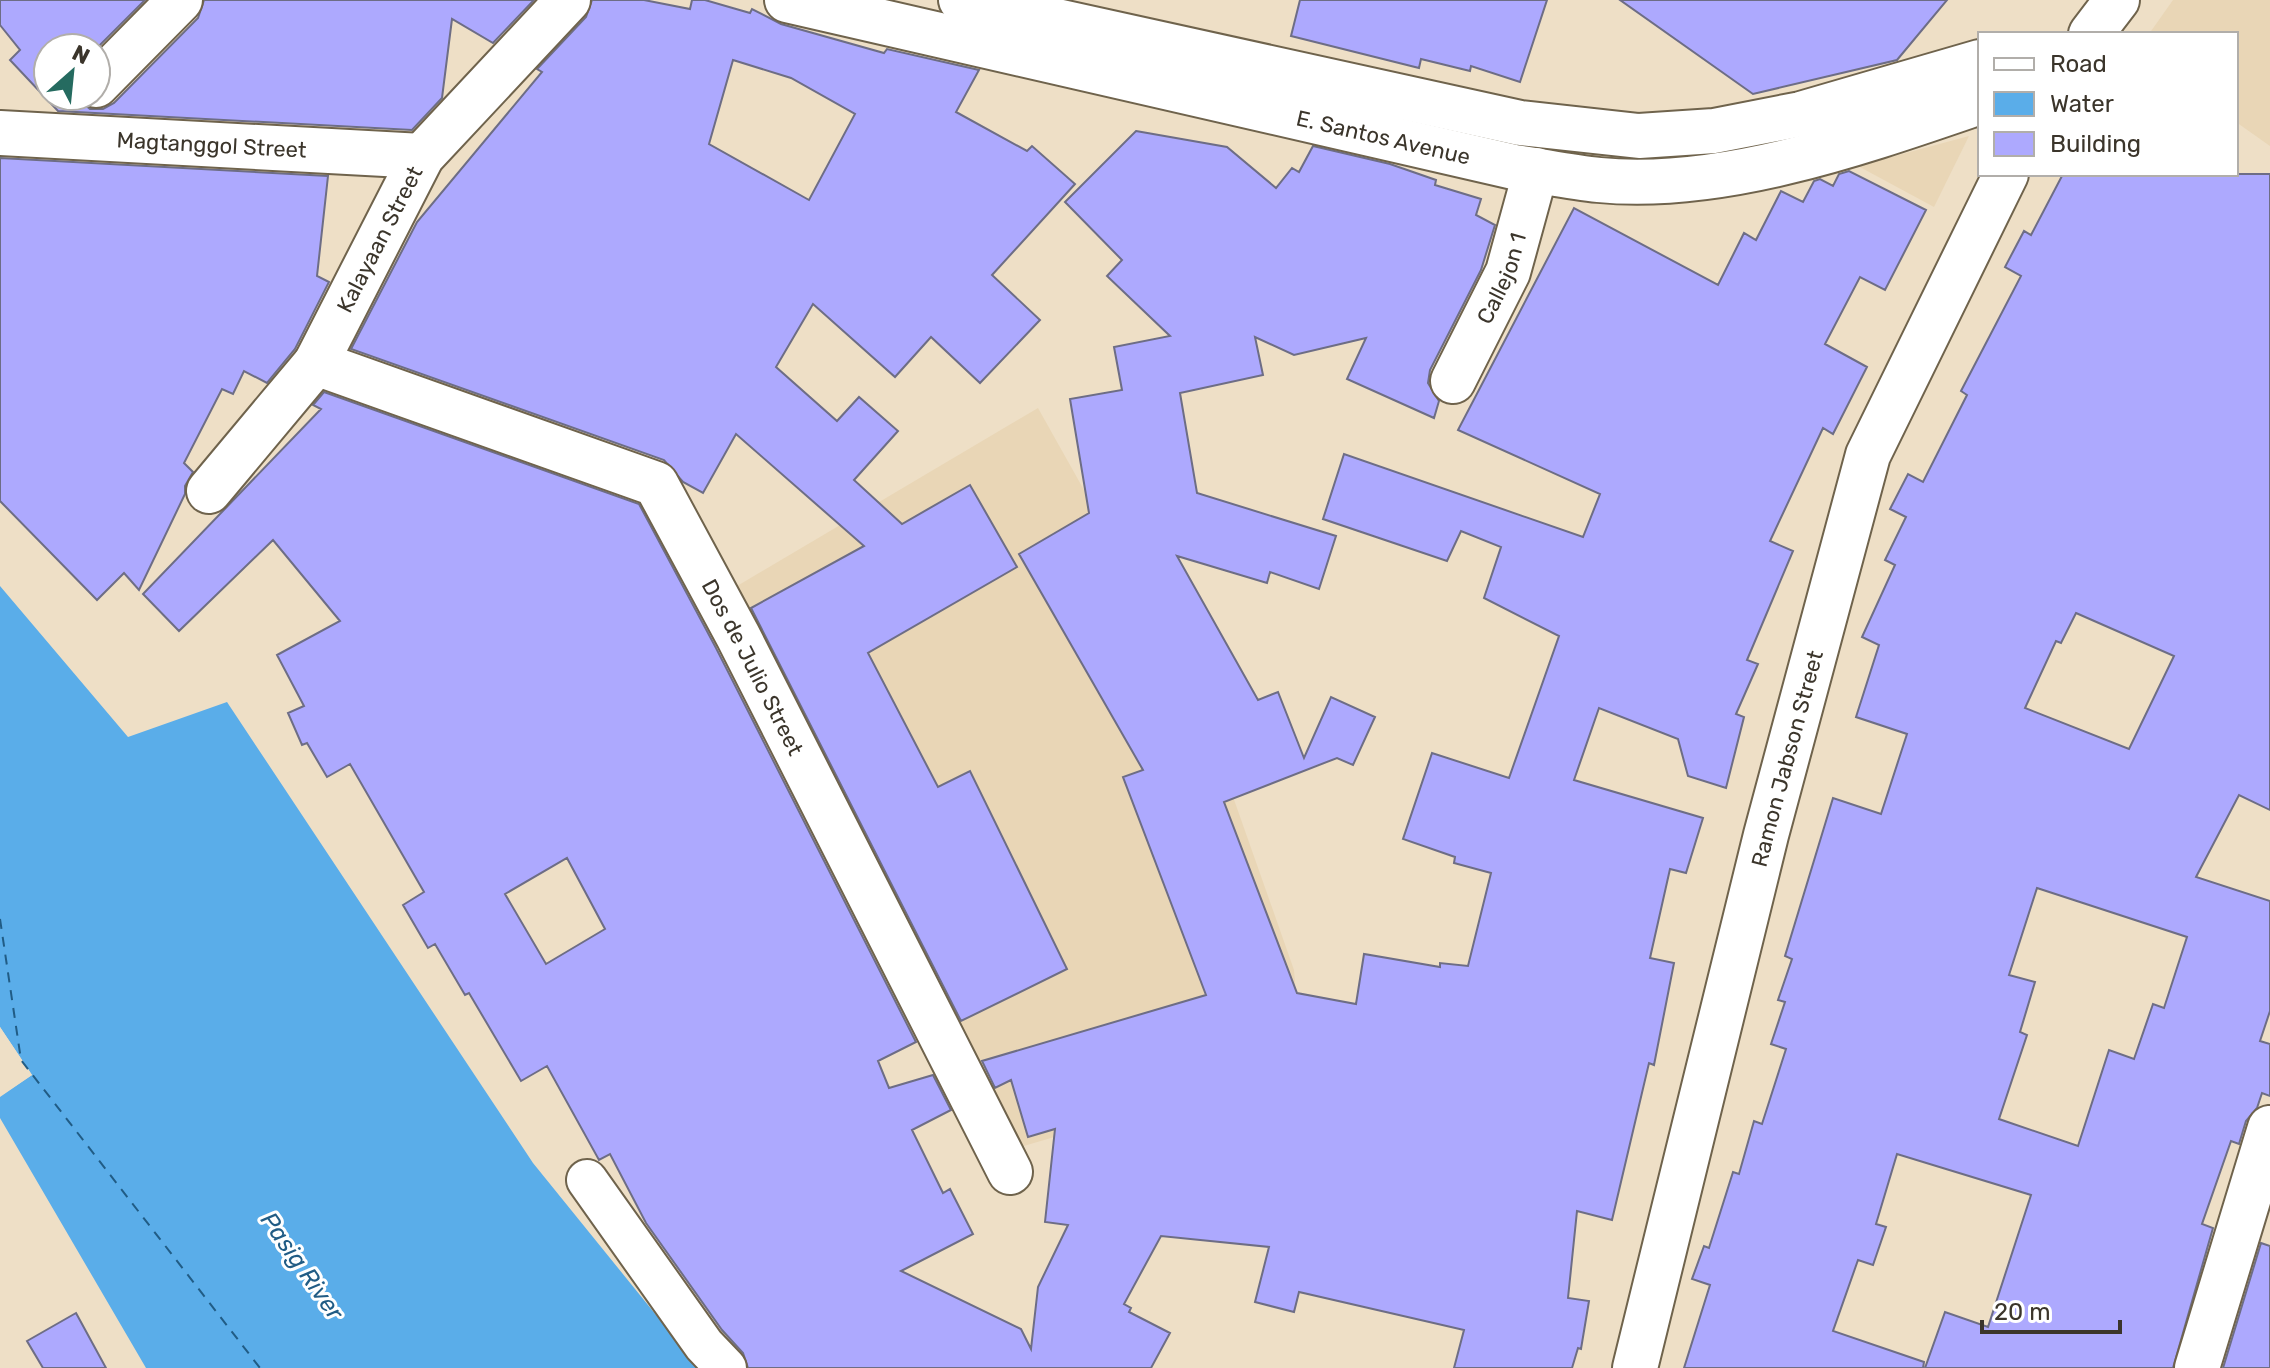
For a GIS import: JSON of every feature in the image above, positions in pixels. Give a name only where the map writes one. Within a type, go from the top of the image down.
[{"type":"street","points":[[112,69],[180,0]]},
{"type":"street","name":"Kalayaan Street","points":[[209,491],[316,363],[422,156],[568,0]]},
{"type":"street","name":"E. Santos Avenue","points":[[787,0],[1536,170],[1601,180],[1710,177],[1799,160],[1978,103]]},
{"type":"street","name":"E. Santos Avenue","points":[[961,0],[1520,123],[1639,136],[1714,131],[1801,114],[1978,63]]},
{"type":"street","points":[[48,134],[69,112]]},
{"type":"street","name":"Magtanggol Street","points":[[0,133],[422,156]]},
{"type":"street","name":"Callejon 1","points":[[1453,381],[1508,272],[1536,170]]},
{"type":"street","name":"Ramon Jabson Street","points":[[1635,1368],[1766,835],[1868,455],[2005,176]]},
{"type":"street","name":"Dos de Julio Street","points":[[316,363],[656,484],[738,636],[1010,1172]]},
{"type":"street","points":[[2197,1368],[2270,1128]]},
{"type":"street","points":[[587,1180],[704,1345],[726,1368]]},
{"type":"shaded area","points":[[2173,0],[2270,0],[2270,146],[2238,123],[2238,32],[2150,32]]},
{"type":"shaded area","points":[[1969,136],[1934,207],[1858,166]]},
{"type":"shaded area","points":[[1038,408],[1194,686],[1294,970],[1302,1064],[1017,1148],[727,592]]},
{"type":"water","name":"Pasig River","points":[[0,586],[128,737],[227,702],[533,1163],[699,1368],[146,1368],[0,1118],[0,1097],[32,1075],[0,1027]]},
{"type":"pier","points":[[0,1027],[32,1075],[2,1095],[0,1092],[26,1074],[0,1035]]},
{"type":"building","points":[[0,0],[145,0],[112,33],[32,32],[32,83],[10,60],[20,50],[0,25]]},
{"type":"building","points":[[204,0],[534,0],[493,43],[452,19],[442,98],[412,130],[77,112],[112,112],[112,104],[198,18]]},
{"type":"building","points":[[592,0],[644,0],[690,9],[692,0],[705,0],[750,13],[752,9],[781,24],[884,53],[887,49],[979,70],[956,112],[1027,151],[1032,146],[1075,184],[992,275],[1040,320],[980,383],[931,337],[895,377],[813,304],[776,367],[837,421],[859,397],[898,431],[854,480],[902,524],[970,485],[1017,567],[868,653],[938,787],[970,771],[1067,969],[961,1021],[751,608],[864,546],[736,434],[703,493],[683,482],[664,460],[351,349],[417,222],[542,72],[537,69],[586,17]],"holes":[[[733,60],[791,78],[855,114],[809,200],[709,144]]]},
{"type":"building","points":[[1300,0],[1547,0],[1520,82],[1471,66],[1470,71],[1421,59],[1419,68],[1291,36]]},
{"type":"building","points":[[1620,0],[1947,0],[1897,60],[1753,94]]},
{"type":"building","points":[[1136,131],[1227,147],[1276,188],[1292,168],[1299,172],[1313,146],[1390,164],[1436,180],[1435,185],[1481,199],[1476,215],[1495,225],[1481,270],[1430,370],[1428,383],[1439,401],[1434,418],[1347,379],[1366,338],[1294,355],[1255,337],[1263,375],[1180,393],[1197,493],[1336,536],[1319,589],[1270,572],[1267,583],[1177,556],[1258,700],[1278,692],[1304,758],[1331,697],[1375,717],[1353,765],[1337,758],[1224,802],[1297,993],[1356,1004],[1364,954],[1440,967],[1440,963],[1468,966],[1491,873],[1454,863],[1455,857],[1403,839],[1432,753],[1509,778],[1559,636],[1484,598],[1501,547],[1461,531],[1447,561],[1323,519],[1344,454],[1583,537],[1600,494],[1458,430],[1574,208],[1718,285],[1744,233],[1756,240],[1781,191],[1803,202],[1814,181],[1820,179],[1833,186],[1839,174],[1849,171],[1926,210],[1885,290],[1860,277],[1825,344],[1867,367],[1833,434],[1823,428],[1770,541],[1793,551],[1747,660],[1758,664],[1736,714],[1744,717],[1726,788],[1688,776],[1678,739],[1599,708],[1574,780],[1703,818],[1686,873],[1670,869],[1650,958],[1674,963],[1654,1065],[1649,1063],[1612,1220],[1577,1211],[1568,1298],[1589,1301],[1581,1349],[1578,1348],[1572,1368],[1454,1368],[1464,1330],[1299,1292],[1294,1312],[1255,1302],[1269,1247],[1161,1236],[1124,1304],[1131,1308],[1129,1312],[1170,1333],[1151,1368],[748,1368],[743,1353],[722,1330],[646,1223],[610,1154],[599,1160],[547,1066],[521,1081],[469,993],[465,995],[435,944],[428,948],[403,905],[424,892],[350,764],[327,777],[307,743],[302,745],[288,713],[304,706],[277,655],[340,621],[273,540],[179,631],[143,594],[321,409],[313,405],[324,392],[639,504],[716,648],[916,1042],[878,1061],[889,1088],[933,1075],[951,1110],[912,1130],[943,1193],[950,1189],[973,1234],[901,1271],[1021,1329],[1031,1349],[1038,1287],[1068,1225],[1045,1222],[1055,1129],[1028,1137],[1011,1080],[995,1088],[982,1061],[1206,995],[1123,777],[1143,770],[1019,554],[1089,513],[1070,399],[1122,390],[1114,347],[1170,336],[1107,276],[1122,260],[1065,202]],"holes":[[[567,858],[605,929],[546,964],[505,894]]]},
{"type":"building","points":[[0,158],[328,176],[317,276],[329,282],[295,349],[267,383],[244,371],[233,394],[222,389],[184,463],[193,472],[139,590],[124,573],[97,600],[0,501]]},
{"type":"building","points":[[2270,174],[2270,810],[2239,795],[2196,877],[2270,901],[2270,1011],[2260,1041],[2270,1044],[2270,1096],[2262,1093],[2257,1108],[2246,1121],[2239,1144],[2231,1141],[2202,1224],[2213,1228],[2173,1368],[1925,1368],[1945,1312],[1988,1327],[2031,1195],[1897,1154],[1876,1224],[1886,1227],[1873,1265],[1858,1260],[1833,1331],[1924,1362],[1923,1368],[1684,1368],[1710,1285],[1692,1279],[1704,1246],[1709,1248],[1733,1172],[1739,1174],[1754,1121],[1762,1124],[1786,1049],[1771,1044],[1785,1002],[1778,1000],[1792,959],[1785,956],[1833,798],[1881,814],[1907,734],[1856,717],[1879,645],[1862,637],[1895,565],[1885,560],[1906,517],[1890,509],[1908,474],[1923,482],[1967,395],[1961,391],[2021,276],[2005,267],[2024,231],[2031,235],[2062,176]],"holes":[[[2076,613],[2174,656],[2129,749],[2025,708],[2056,641],[2061,643]],[[2037,888],[2187,937],[2164,1008],[2153,1004],[2134,1059],[2109,1050],[2078,1146],[1999,1119],[2027,1035],[2020,1032],[2035,982],[2009,975]]]},
{"type":"building","points":[[2261,1243],[2270,1246],[2270,1368],[2223,1368]]},
{"type":"building","points":[[76,1313],[106,1368],[43,1368],[27,1341]]},
{"type":"ferry route","points":[[0,919],[21,1060],[260,1368]]}]
